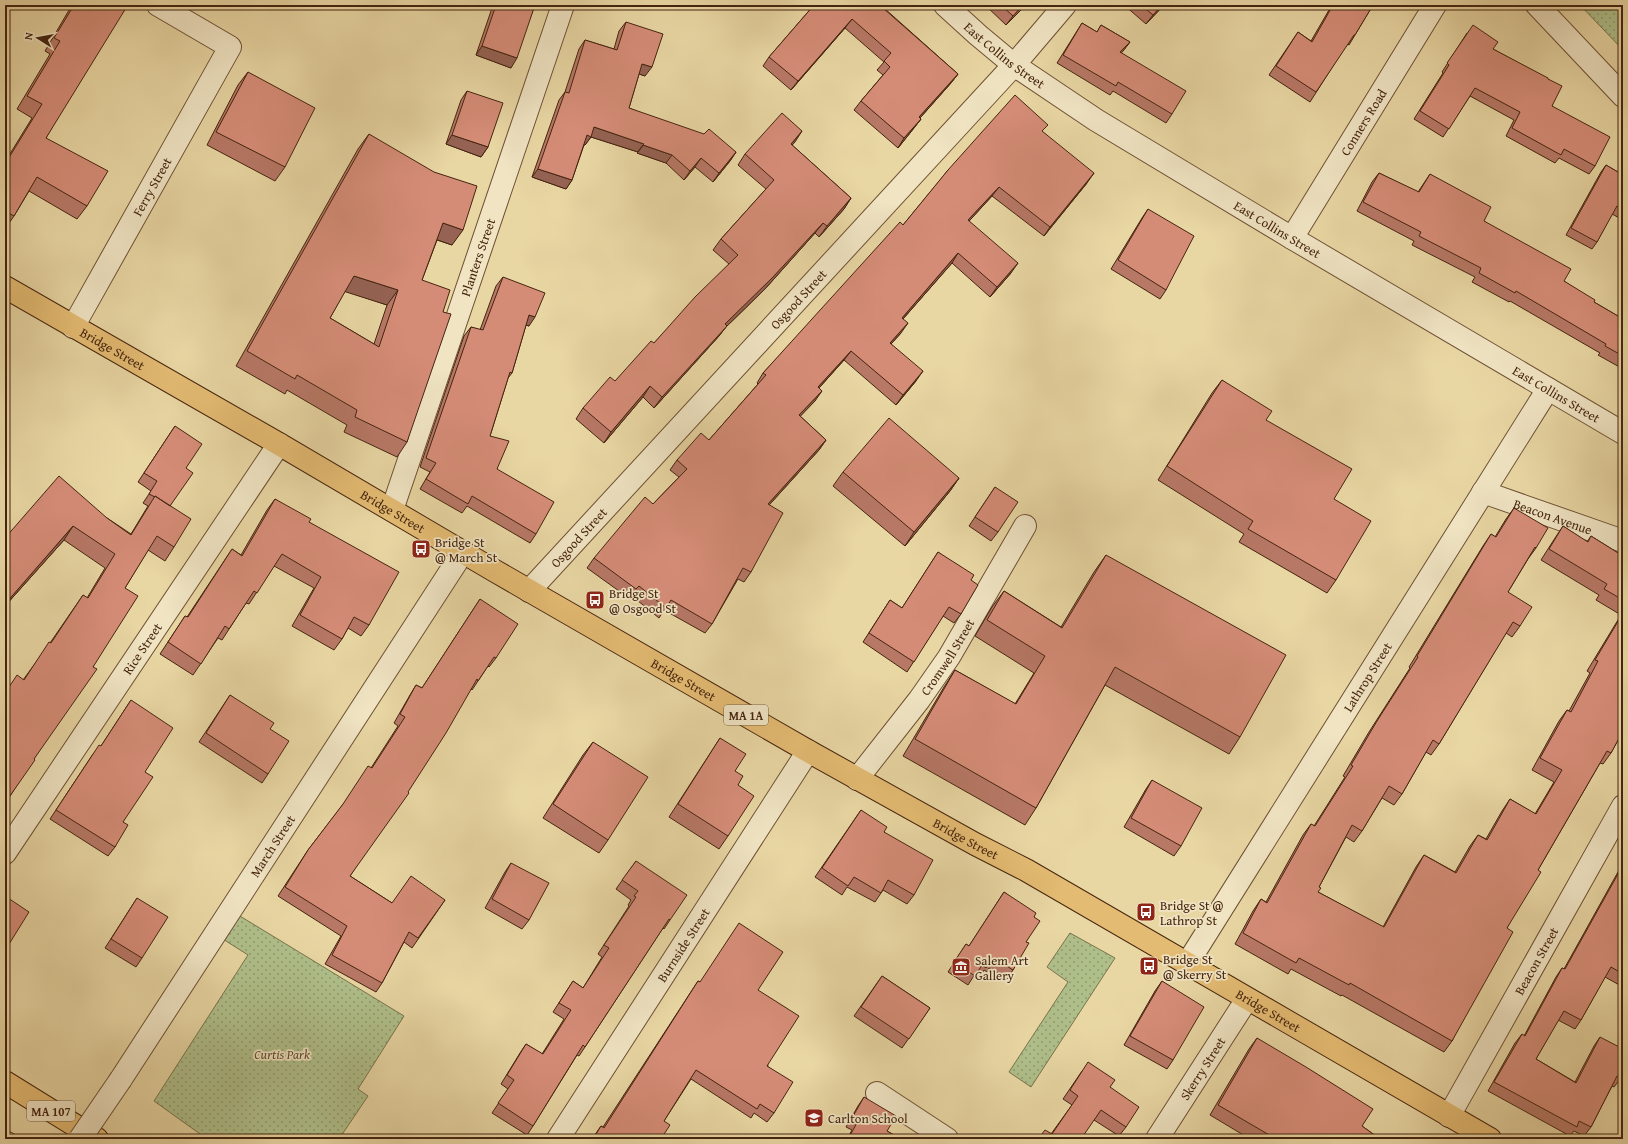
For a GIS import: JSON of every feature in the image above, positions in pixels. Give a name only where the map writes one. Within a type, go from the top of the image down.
[{"type":"main road","name":"Bridge Street","points":[[5,287],[279,444],[529,591],[857,779],[975,844],[1026,870],[1490,1139]]},
{"type":"main road","name":"MA 107","points":[[5,1082],[97,1139]]},
{"type":"street","name":"Ferry Street","points":[[74,327],[230,47],[158,5]]},
{"type":"street","name":"Planters Street","points":[[392,510],[563,5]]},
{"type":"street","name":"East Collins Street","points":[[945,5],[1014,65],[1096,120],[1292,238],[1623,433]]},
{"type":"street","name":"Osgood Street","points":[[529,591],[1014,65],[1065,5]]},
{"type":"street","name":"Conners Road","points":[[1292,238],[1434,5]]},
{"type":"street","points":[[1537,5],[1623,96]]},
{"type":"street","name":"Lathrop Street","points":[[1187,964],[1548,389]]},
{"type":"street","name":"Rice Street","points":[[5,853],[279,444]]},
{"type":"street","name":"Beacon Avenue","points":[[1484,492],[1623,542]]},
{"type":"street","name":"Cromwell Street","points":[[857,779],[919,700],[949,657],[1024,526]]},
{"type":"street","name":"March Street","points":[[80,1139],[121,1079],[463,552]]},
{"type":"street","name":"Burnside Street","points":[[558,1139],[808,751]]},
{"type":"street","name":"Beacon Street","points":[[1449,1116],[1623,806]]},
{"type":"street","name":"Skerry Street","points":[[1157,1139],[1248,999]]},
{"type":"street","points":[[877,1093],[947,1139]]},
{"type":"green space","points":[[1580,5],[1623,5],[1623,50]]},
{"type":"green space","name":"Curtis Park","points":[[230,910],[404,1016],[358,1089],[368,1096],[339,1139],[207,1139],[154,1101],[248,955],[215,934]]},
{"type":"green space","points":[[1070,933],[1115,958],[1031,1087],[1009,1072],[1068,982],[1047,967]]},
{"type":"building","points":[[74,5],[120,5],[126,8],[46,138],[108,171],[87,206],[37,177],[14,216],[5,211],[5,164],[42,104],[27,96],[60,41],[54,38]]},
{"type":"building","points":[[496,5],[535,5],[517,58],[482,46]]},
{"type":"building","points":[[814,5],[885,5],[883,8],[958,74],[919,117],[921,119],[904,138],[861,101],[890,67],[884,61],[891,53],[852,19],[798,81],[769,57]]},
{"type":"building","points":[[1001,5],[1023,5],[1013,16]]},
{"type":"building","points":[[1141,5],[1162,5],[1153,15]]},
{"type":"building","points":[[1333,5],[1373,5],[1355,35],[1316,92],[1276,66],[1298,32],[1312,42]]},
{"type":"building","points":[[626,22],[663,34],[652,67],[642,64],[629,108],[704,134],[709,129],[736,152],[719,173],[701,158],[690,171],[672,155],[594,127],[591,137],[587,135],[572,180],[538,169],[565,92],[569,93],[585,40],[617,50]]},
{"type":"building","points":[[1082,23],[1097,32],[1101,25],[1130,42],[1120,52],[1186,91],[1172,114],[1118,82],[1116,86],[1063,55]]},
{"type":"building","points":[[1473,25],[1498,42],[1493,49],[1562,86],[1552,106],[1610,137],[1595,166],[1564,149],[1561,155],[1512,128],[1520,112],[1475,88],[1449,129],[1420,111],[1449,65],[1447,63]]},
{"type":"building","points":[[248,72],[315,108],[285,167],[216,132]]},
{"type":"building","points":[[467,91],[503,103],[488,147],[452,135]]},
{"type":"building","points":[[1015,95],[1048,125],[1042,131],[1094,173],[1050,227],[999,187],[968,220],[1018,263],[997,287],[958,253],[902,318],[908,323],[890,343],[923,371],[903,395],[851,351],[818,387],[822,391],[799,415],[826,440],[768,504],[783,513],[751,572],[743,568],[712,624],[671,600],[666,608],[639,586],[636,589],[594,558],[645,497],[653,504],[687,469],[677,460],[701,433],[709,440],[766,375],[763,373],[900,222],[903,225],[948,170]]},
{"type":"building","points":[[782,113],[802,131],[791,144],[851,198],[827,226],[823,223],[772,278],[725,324],[727,326],[662,397],[650,386],[611,432],[583,408],[610,377],[615,381],[651,341],[654,343],[695,297],[738,255],[721,239],[774,180],[745,154]]},
{"type":"building","points":[[369,134],[434,172],[477,186],[463,230],[443,223],[422,280],[450,290],[443,312],[451,314],[407,442],[355,417],[357,410],[297,375],[295,379],[247,351]],"holes":[[[354,276],[398,290],[379,347],[330,318]]]},
{"type":"building","points":[[1606,165],[1623,175],[1623,210],[1617,206],[1597,242],[1571,228]]},
{"type":"building","points":[[1379,173],[1419,192],[1430,174],[1491,207],[1484,221],[1571,269],[1564,281],[1595,300],[1594,302],[1623,319],[1623,356],[1605,346],[1606,344],[1516,291],[1515,293],[1479,273],[1481,268],[1419,236],[1421,232],[1363,202]]},
{"type":"building","points":[[1148,209],[1194,236],[1166,290],[1118,260]]},
{"type":"building","points":[[503,277],[545,293],[535,317],[529,315],[512,373],[510,372],[490,436],[509,441],[497,469],[554,502],[536,534],[472,496],[468,504],[426,479],[436,463],[426,458],[471,327],[483,330]]},
{"type":"building","points":[[1222,380],[1272,411],[1266,420],[1352,469],[1334,499],[1371,521],[1336,580],[1248,529],[1253,521],[1167,466]]},
{"type":"building","points":[[889,418],[959,478],[914,532],[843,472]]},
{"type":"building","points":[[175,426],[202,444],[186,468],[193,473],[170,506],[155,496],[149,494],[157,481],[144,473]]},
{"type":"building","points":[[59,476],[107,518],[131,535],[155,496],[191,519],[174,547],[157,536],[125,588],[138,596],[93,667],[97,669],[34,759],[35,760],[5,804],[5,693],[17,675],[24,680],[83,595],[88,598],[115,554],[73,526],[5,604],[5,538]]},
{"type":"building","points":[[995,487],[1018,502],[998,532],[975,517]]},
{"type":"building","points":[[275,499],[311,519],[309,522],[399,572],[369,625],[354,617],[342,639],[300,615],[321,577],[282,554],[257,593],[254,591],[229,629],[225,626],[201,664],[168,642],[185,616],[188,617],[232,549],[242,556]]},
{"type":"building","points":[[1514,508],[1548,528],[1508,592],[1532,607],[1520,626],[1513,622],[1439,744],[1433,740],[1402,794],[1389,786],[1362,831],[1352,825],[1319,887],[1321,888],[1318,892],[1384,927],[1424,855],[1456,873],[1478,835],[1487,840],[1510,799],[1536,814],[1562,770],[1540,758],[1567,710],[1571,712],[1598,661],[1595,660],[1623,613],[1623,731],[1611,753],[1607,751],[1538,870],[1541,872],[1507,928],[1513,932],[1452,1041],[1350,983],[1349,985],[1299,958],[1296,963],[1243,933],[1261,899],[1267,903],[1311,824],[1315,826],[1353,766],[1351,765],[1377,721],[1418,657],[1417,656],[1491,534],[1496,537]]},
{"type":"building","points":[[1563,526],[1588,542],[1591,536],[1623,556],[1623,600],[1604,589],[1607,584],[1549,549]]},
{"type":"building","points":[[938,552],[974,575],[971,580],[978,585],[961,614],[949,607],[914,662],[869,633],[890,600],[902,608]]},
{"type":"building","points":[[1106,555],[1286,655],[1240,737],[1115,667],[1036,808],[915,739],[955,670],[1016,704],[1045,656],[987,620],[1004,591],[1062,628]]},
{"type":"building","points":[[480,599],[518,624],[496,658],[494,657],[478,681],[477,679],[446,733],[408,792],[409,793],[350,876],[392,903],[411,876],[445,900],[418,938],[409,932],[382,983],[332,955],[347,926],[285,887],[308,850],[343,804],[368,766],[372,768],[405,717],[400,714],[416,685],[422,688]]},
{"type":"building","points":[[230,695],[274,723],[270,729],[289,741],[268,774],[206,733]]},
{"type":"building","points":[[131,700],[173,728],[145,772],[153,777],[123,822],[128,825],[115,847],[56,810]]},
{"type":"building","points":[[720,738],[746,754],[735,771],[743,776],[738,785],[754,796],[728,836],[678,804]]},
{"type":"building","points":[[593,742],[648,777],[608,840],[553,804]]},
{"type":"building","points":[[1152,780],[1202,808],[1181,846],[1131,818]]},
{"type":"building","points":[[861,810],[887,827],[884,832],[933,860],[914,895],[888,880],[881,893],[854,877],[848,886],[822,868]]},
{"type":"building","points":[[636,861],[687,895],[670,920],[669,919],[585,1047],[583,1045],[533,1126],[498,1103],[514,1080],[507,1075],[526,1044],[543,1054],[571,1010],[559,1003],[573,981],[583,988],[609,948],[604,945],[636,897],[634,896],[638,891],[622,880]]},
{"type":"building","points":[[511,863],[549,883],[529,920],[492,899]]},
{"type":"building","points":[[1623,865],[1623,974],[1611,967],[1581,1020],[1564,1011],[1536,1059],[1576,1083],[1600,1037],[1623,1049],[1623,1074],[1621,1078],[1617,1076],[1591,1127],[1579,1121],[1577,1127],[1494,1082],[1522,1034],[1525,1036],[1562,968],[1565,969]]},
{"type":"building","points":[[1004,892],[1036,913],[1034,917],[1040,921],[1026,942],[1029,943],[1013,970],[996,959],[993,963],[990,961],[986,968],[982,965],[975,976],[954,962],[966,944],[969,946]]},
{"type":"building","points":[[5,896],[29,912],[6,949],[5,948]]},
{"type":"building","points":[[137,898],[168,917],[142,958],[111,939]]},
{"type":"building","points":[[739,923],[783,952],[758,990],[799,1016],[767,1066],[793,1082],[774,1113],[760,1104],[757,1109],[696,1070],[664,1121],[670,1125],[661,1139],[593,1139],[601,1126],[604,1128],[698,981],[700,982]]},
{"type":"building","points":[[882,976],[930,1008],[909,1039],[861,1007]]},
{"type":"building","points":[[1162,981],[1204,1007],[1173,1060],[1130,1036]]},
{"type":"building","points":[[1257,1038],[1373,1109],[1362,1126],[1380,1139],[1278,1139],[1218,1105]]},
{"type":"building","points":[[1088,1062],[1115,1080],[1110,1087],[1139,1107],[1126,1127],[1101,1110],[1081,1139],[1038,1139],[1045,1130],[1052,1134],[1078,1096],[1070,1090]]},
{"type":"building","points":[[864,1097],[896,1116],[887,1131],[901,1139],[848,1139],[858,1121],[852,1118]]},
{"type":"railway","points":[[5,1131],[19,1139]]},
{"type":"place","name":"Bridge St @ March St","points":[[421,549]]},
{"type":"place","name":"Bridge St @ Osgood St","points":[[595,600]]},
{"type":"place","name":"Bridge St @ Lathrop St","points":[[1146,912]]},
{"type":"place","name":"Bridge St @ Skerry St","points":[[1149,966]]},
{"type":"place","name":"Salem Art Gallery","points":[[961,967]]},
{"type":"place","name":"Carlton School","points":[[814,1118]]}]
